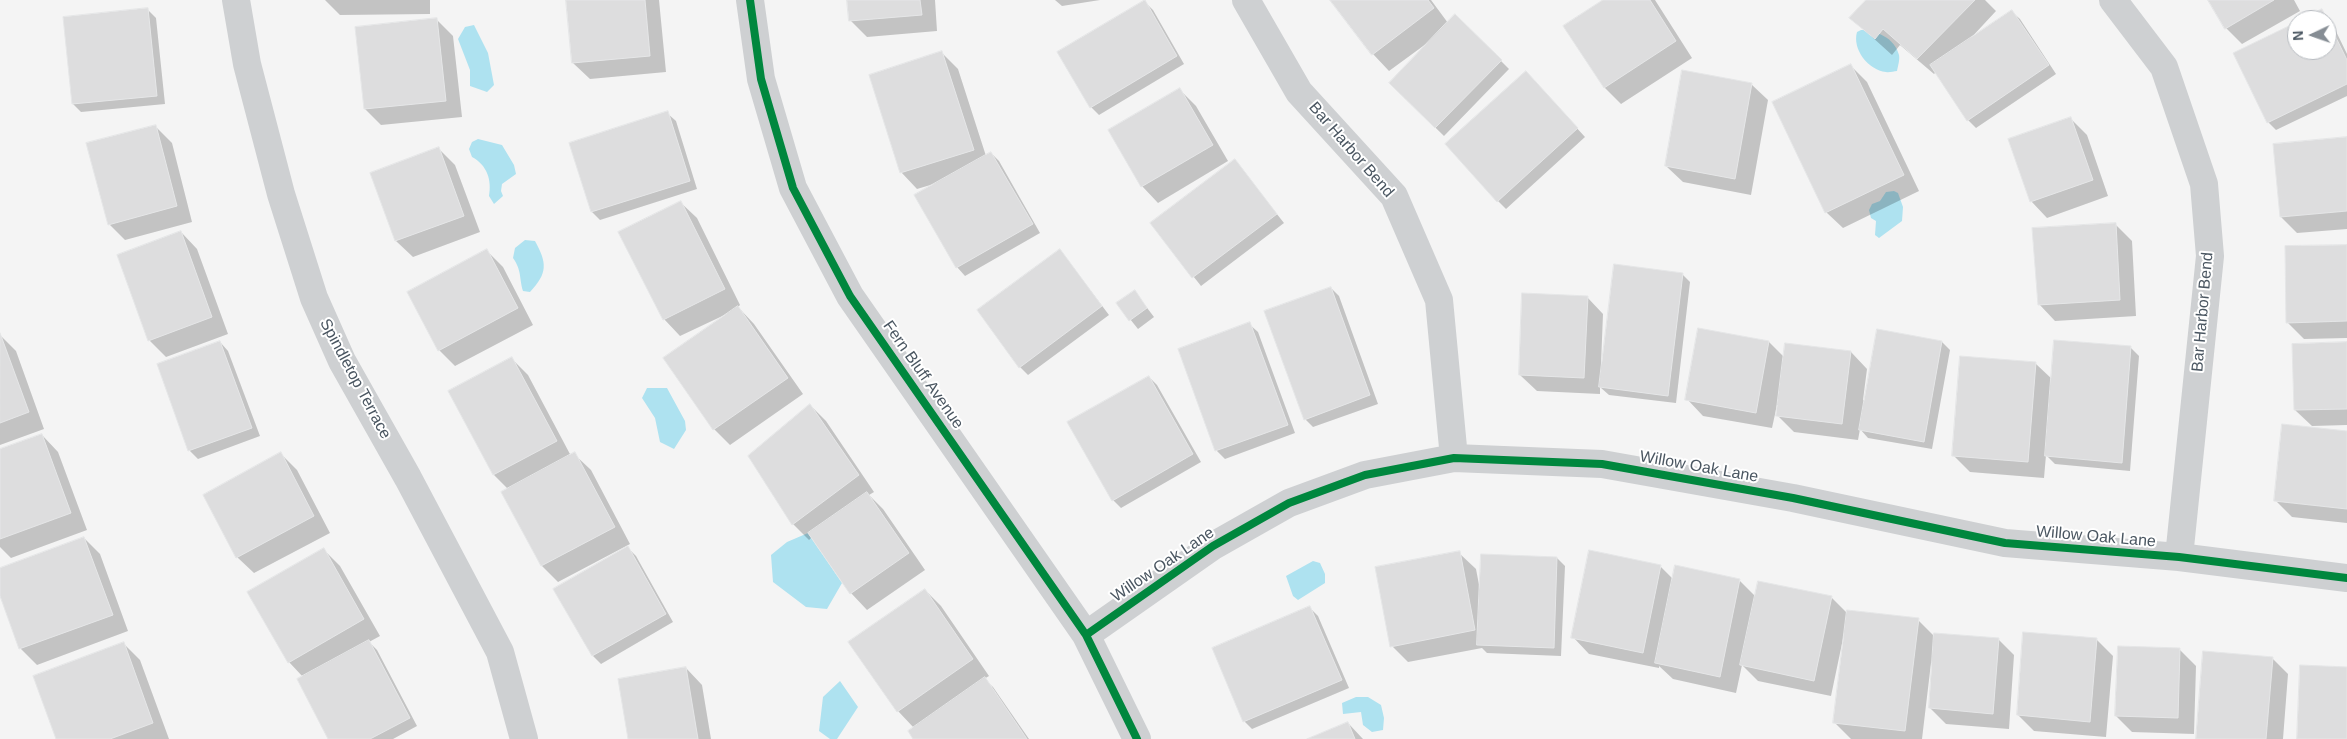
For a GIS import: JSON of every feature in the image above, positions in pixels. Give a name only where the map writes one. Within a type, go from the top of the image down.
[{"type":"street","name":"Spindletop Terrace","points":[[236,0],[246,64],[281,194],[314,298],[342,361],[408,478],[500,652],[524,739]]},
{"type":"street","name":"Fern Bluff Avenue","points":[[750,0],[761,79],[792,188],[850,296],[1086,635],[1137,739]]},
{"type":"street","name":"Bar Harbor Bend","points":[[1246,0],[1299,92],[1394,196],[1439,300],[1454,458]]},
{"type":"street","name":"Bar Harbor Bend","points":[[2113,0],[2164,67],[2204,184],[2210,256],[2178,557]]},
{"type":"street","name":"Willow Oak Lane","points":[[1086,635],[1213,546],[1289,503],[1365,475],[1454,458],[1602,464],[1793,498],[2005,543],[2178,557],[2347,578]]},
{"type":"water","points":[[474,25],[488,53],[494,85],[487,92],[470,86],[470,70],[458,39],[465,27]]},
{"type":"water","points":[[1861,30],[1879,33],[1893,44],[1897,49],[1899,57],[1897,71],[1887,72],[1879,70],[1863,58],[1859,52],[1856,39],[1857,32]]},
{"type":"water","points":[[478,139],[502,145],[514,165],[516,174],[502,184],[501,191],[503,196],[494,204],[489,196],[490,184],[487,173],[481,164],[472,157],[469,149],[472,142]]},
{"type":"water","points":[[1894,191],[1898,193],[1903,207],[1902,221],[1879,238],[1875,235],[1876,221],[1871,218],[1869,210],[1872,204],[1880,201],[1886,192]]},
{"type":"water","points":[[525,240],[535,241],[542,256],[544,268],[540,279],[530,292],[523,291],[519,271],[513,258],[515,248]]},
{"type":"water","points":[[647,388],[667,388],[685,421],[686,430],[674,449],[660,442],[655,418],[642,398]]},
{"type":"water","points":[[808,533],[842,583],[827,609],[806,607],[773,582],[771,555],[787,542]]},
{"type":"water","points":[[1313,561],[1320,563],[1325,574],[1325,583],[1298,600],[1293,596],[1286,576]]},
{"type":"water","points":[[840,681],[858,707],[837,739],[830,739],[819,731],[823,697]]},
{"type":"water","points":[[1356,697],[1368,697],[1381,705],[1384,718],[1383,730],[1372,732],[1363,725],[1361,712],[1343,714],[1342,703]]},
{"type":"building","points":[[566,0],[645,0],[650,56],[572,63]]},
{"type":"building","points":[[847,0],[920,0],[922,15],[849,21]]},
{"type":"building","points":[[1145,0],[1177,56],[1090,108],[1057,52]]},
{"type":"building","points":[[1330,0],[1428,0],[1434,8],[1372,55]]},
{"type":"building","points":[[1603,0],[1650,0],[1676,41],[1604,88],[1563,26]]},
{"type":"building","points":[[1866,0],[1975,0],[1917,59],[1883,29],[1875,39],[1849,18]]},
{"type":"building","points":[[2208,0],[2274,0],[2225,29]]},
{"type":"building","points":[[148,8],[157,96],[72,104],[63,17]]},
{"type":"building","points":[[2012,10],[2049,65],[1967,121],[1930,65]]},
{"type":"building","points":[[1455,14],[1502,60],[1435,128],[1389,83]]},
{"type":"building","points":[[437,18],[446,101],[364,109],[355,27]]},
{"type":"building","points":[[2287,27],[2287,60],[2337,60],[2337,40],[2347,60],[2347,84],[2267,123],[2233,53]]},
{"type":"building","points":[[942,51],[974,150],[900,173],[869,75]]},
{"type":"building","points":[[1851,64],[1904,175],[1825,213],[1772,102]]},
{"type":"building","points":[[1682,70],[1752,83],[1735,179],[1665,166]]},
{"type":"building","points":[[1526,71],[1578,128],[1497,202],[1445,144]]},
{"type":"building","points":[[1180,88],[1213,145],[1141,187],[1108,130]]},
{"type":"building","points":[[668,111],[690,181],[591,212],[569,143]]},
{"type":"building","points":[[2071,117],[2093,180],[2030,202],[2008,139]]},
{"type":"building","points":[[156,125],[177,206],[108,225],[86,143]]},
{"type":"building","points":[[2347,137],[2347,211],[2280,217],[2273,144]]},
{"type":"building","points":[[439,147],[464,216],[395,241],[370,173]]},
{"type":"building","points":[[991,152],[1033,224],[956,268],[914,195]]},
{"type":"building","points":[[1235,159],[1277,214],[1192,278],[1150,223]]},
{"type":"building","points":[[681,201],[725,289],[663,320],[618,232]]},
{"type":"building","points":[[2116,223],[2120,300],[2038,305],[2032,228]]},
{"type":"building","points":[[181,231],[212,317],[148,341],[117,255]]},
{"type":"building","points":[[2347,245],[2347,321],[2286,323],[2285,246]]},
{"type":"building","points":[[487,249],[518,308],[438,351],[407,292]]},
{"type":"building","points":[[1060,249],[1102,306],[1019,368],[977,310]]},
{"type":"building","points":[[1614,264],[1683,273],[1668,396],[1599,387]]},
{"type":"building","points":[[1331,287],[1370,395],[1304,420],[1264,311]]},
{"type":"building","points":[[1135,290],[1147,308],[1129,321],[1116,303]]},
{"type":"building","points":[[1522,293],[1588,296],[1584,378],[1519,375]]},
{"type":"building","points":[[738,306],[788,378],[713,430],[663,358]]},
{"type":"building","points":[[1250,322],[1288,425],[1215,451],[1178,349]]},
{"type":"building","points":[[1698,328],[1769,341],[1756,413],[1685,400]]},
{"type":"building","points":[[1877,329],[1942,341],[1924,442],[1859,430]]},
{"type":"building","points":[[0,333],[29,412],[0,423]]},
{"type":"building","points":[[2054,340],[2131,346],[2122,463],[2045,456]]},
{"type":"building","points":[[220,341],[252,428],[188,451],[157,364]]},
{"type":"building","points":[[2347,342],[2347,409],[2294,410],[2292,344]]},
{"type":"building","points":[[1785,343],[1851,351],[1842,424],[1776,416]]},
{"type":"building","points":[[1960,356],[2036,362],[2028,462],[1952,456]]},
{"type":"building","points":[[512,357],[557,441],[493,475],[448,391]]},
{"type":"building","points":[[1149,376],[1193,454],[1112,501],[1067,422]]},
{"type":"building","points":[[810,404],[859,475],[792,525],[748,456]]},
{"type":"building","points":[[2282,424],[2347,431],[2347,509],[2274,501]]},
{"type":"building","points":[[42,434],[71,513],[0,539],[0,449]]},
{"type":"building","points":[[281,452],[314,516],[236,558],[203,495]]},
{"type":"building","points":[[575,452],[615,527],[541,566],[501,492]]},
{"type":"building","points":[[867,492],[909,553],[850,594],[808,533]]},
{"type":"building","points":[[84,537],[113,615],[19,649],[0,596],[0,568]]},
{"type":"building","points":[[628,546],[666,614],[592,656],[553,589]]},
{"type":"building","points":[[324,548],[364,619],[288,663],[247,592]]},
{"type":"building","points":[[1589,550],[1661,565],[1643,653],[1571,638]]},
{"type":"building","points":[[1460,551],[1475,630],[1390,647],[1375,567]]},
{"type":"building","points":[[1481,554],[1557,557],[1554,648],[1477,645]]},
{"type":"building","points":[[1675,565],[1740,579],[1720,677],[1655,663]]},
{"type":"building","points":[[1758,581],[1832,596],[1814,681],[1740,665]]},
{"type":"building","points":[[925,589],[973,659],[897,712],[848,642]]},
{"type":"building","points":[[1310,606],[1342,680],[1243,722],[1212,648]]},
{"type":"building","points":[[1847,610],[1919,618],[1905,731],[1833,723]]},
{"type":"building","points":[[2023,632],[2097,638],[2090,722],[2017,715]]},
{"type":"building","points":[[1934,633],[1999,638],[1993,714],[1929,708]]},
{"type":"building","points":[[369,640],[410,718],[370,739],[328,739],[297,679]]},
{"type":"building","points":[[124,642],[153,723],[110,739],[56,739],[33,676]]},
{"type":"building","points":[[2118,646],[2180,648],[2178,718],[2115,716]]},
{"type":"building","points":[[2203,651],[2273,657],[2266,739],[2196,739]]},
{"type":"building","points":[[2300,665],[2347,667],[2347,739],[2297,739]]},
{"type":"building","points":[[686,667],[698,739],[628,739],[618,679]]},
{"type":"building","points":[[985,677],[1027,739],[913,739],[908,731]]},
{"type":"building","points":[[1348,722],[1355,739],[1307,739]]},
{"type":"cycle path","points":[[750,0],[761,79],[793,188],[850,296],[1086,635],[1137,739]]},
{"type":"cycle path","points":[[1086,635],[1213,546],[1289,503],[1365,475],[1454,458],[1602,464],[1793,498],[2005,543],[2179,557],[2347,578]]}]
